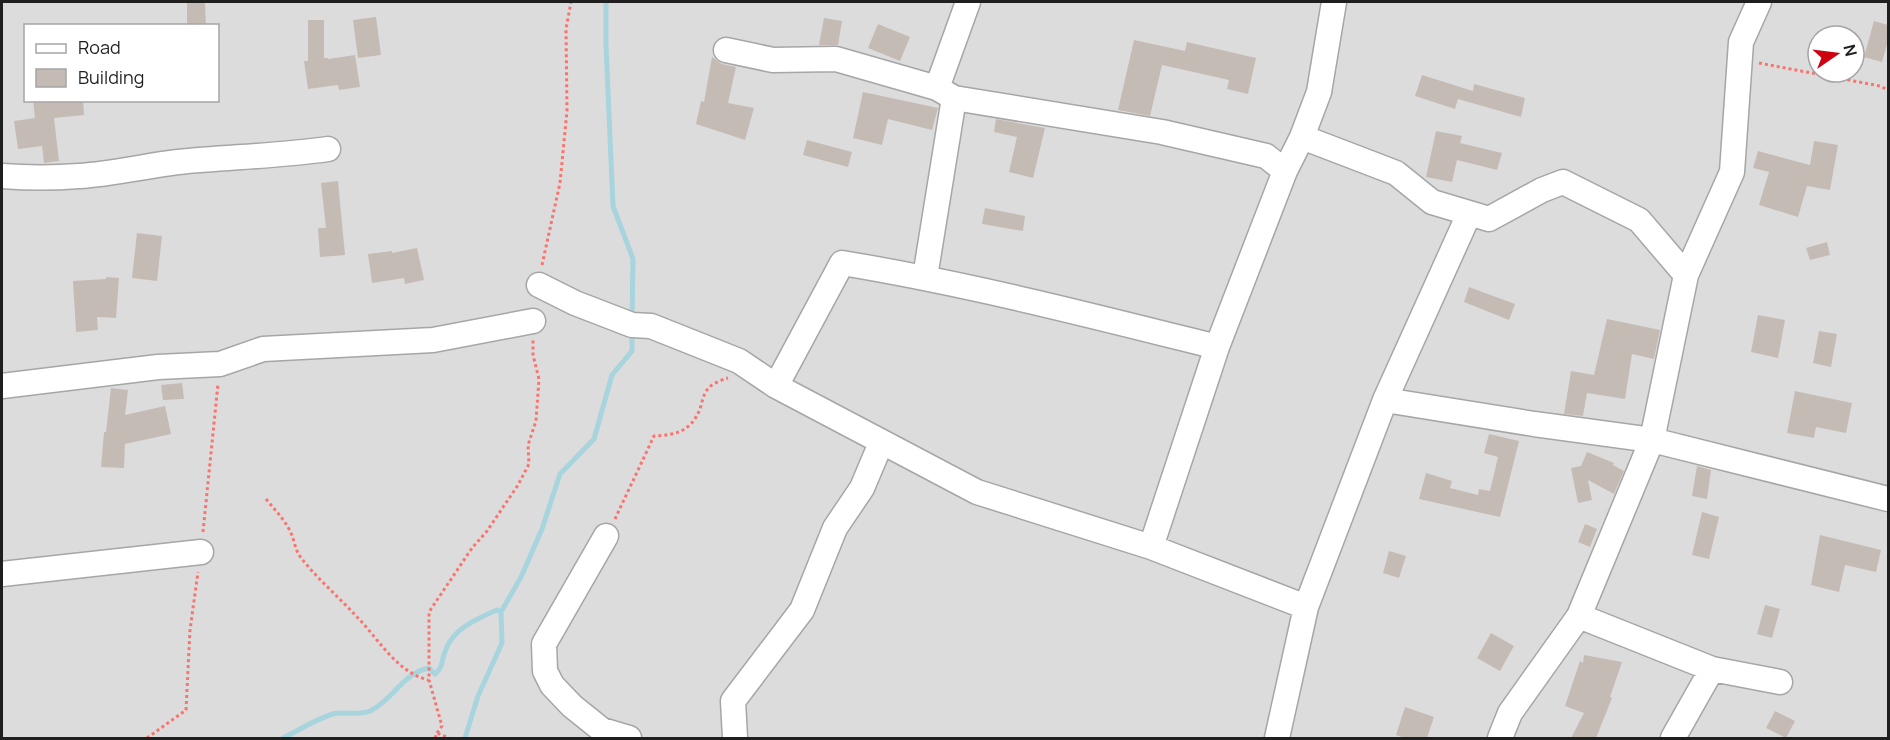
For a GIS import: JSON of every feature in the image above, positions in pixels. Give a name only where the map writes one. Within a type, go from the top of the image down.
[{"type":"street","points":[[925,277],[946,93],[968,2]]},
{"type":"street","points":[[1151,547],[1217,347],[1285,171],[1302,137],[1319,92],[1334,2]]},
{"type":"street","points":[[1500,738],[1510,713],[1579,616],[1652,440],[1686,275],[1732,172],[1741,42],[1759,2]]},
{"type":"street","points":[[726,50],[773,60],[836,59],[946,93],[1162,132],[1266,156],[1285,171]]},
{"type":"street","points":[[1302,137],[1396,173],[1432,202],[1489,219],[1542,190],[1563,182],[1639,220],[1686,275]]},
{"type":"street","points":[[2,176],[35,178],[81,176],[143,166],[221,158],[280,156],[328,149]]},
{"type":"street","points":[[1277,738],[1305,608],[1385,400],[1469,213]]},
{"type":"street","points":[[776,386],[842,263],[925,277],[1217,347]]},
{"type":"street","points":[[539,285],[575,303],[632,325],[651,326],[739,361],[776,386],[977,492],[1151,547],[1305,608]]},
{"type":"street","points":[[2,386],[158,367],[220,364],[263,349],[433,340],[533,321]]},
{"type":"street","points":[[1385,400],[1652,440],[1888,499]]},
{"type":"street","points":[[735,738],[733,701],[802,610],[835,528],[862,488],[881,443]]},
{"type":"street","points":[[606,536],[544,644],[545,671],[552,685],[572,706],[602,730],[629,738]]},
{"type":"street","points":[[2,574],[201,552]]},
{"type":"street","points":[[1579,616],[1712,669],[1780,682]]},
{"type":"street","points":[[1673,738],[1712,669]]},
{"type":"path","points":[[539,285],[543,255],[560,183],[567,111],[566,29],[571,2]]},
{"type":"path","points":[[1740,60],[1880,86],[1888,90]]},
{"type":"path","points":[[435,738],[442,726],[429,680],[429,612],[472,548],[487,531],[518,485],[529,464],[528,445],[536,421],[539,379],[533,355],[533,321]]},
{"type":"path","points":[[606,536],[654,436],[668,435],[687,429],[695,422],[707,390],[719,381],[729,378],[739,361]]},
{"type":"path","points":[[266,500],[280,515],[291,533],[298,553],[341,601],[394,659],[414,676],[429,680]]},
{"type":"path","points":[[437,734],[449,738]]},
{"type":"shaded area","points":[[2,2],[1888,2],[1888,738],[2,738]]},
{"type":"building","points":[[187,2],[205,2],[206,24],[187,24]]},
{"type":"building","points":[[376,17],[381,55],[358,58],[353,20]]},
{"type":"building","points":[[824,18],[842,21],[838,45],[819,45]]},
{"type":"building","points":[[308,20],[324,20],[324,58],[355,55],[360,87],[339,90],[338,85],[308,89],[304,61],[308,61]]},
{"type":"building","points":[[1874,21],[1888,25],[1888,41],[1882,62],[1866,58]]},
{"type":"building","points":[[878,24],[910,37],[900,61],[868,48]]},
{"type":"building","points":[[1134,40],[1185,51],[1187,42],[1256,58],[1248,94],[1227,89],[1229,80],[1162,65],[1150,116],[1118,110]]},
{"type":"building","points":[[712,57],[722,64],[736,67],[728,103],[754,108],[745,140],[696,124],[701,101],[704,102]]},
{"type":"building","points":[[1422,75],[1473,91],[1474,84],[1525,98],[1521,117],[1458,99],[1455,109],[1415,96]]},
{"type":"building","points":[[863,92],[938,108],[932,130],[888,119],[882,145],[853,138]]},
{"type":"building","points":[[33,102],[83,102],[84,115],[54,118],[59,161],[44,163],[42,146],[18,149],[14,121],[35,118]]},
{"type":"building","points":[[996,119],[1045,128],[1033,178],[1009,172],[1017,137],[994,132]]},
{"type":"building","points":[[1436,131],[1462,136],[1460,143],[1502,153],[1497,170],[1457,160],[1452,182],[1426,177]]},
{"type":"building","points":[[807,140],[852,152],[848,167],[803,155]]},
{"type":"building","points":[[1814,141],[1838,145],[1830,190],[1807,186],[1798,217],[1759,205],[1769,172],[1753,168],[1758,151],[1810,165]]},
{"type":"building","points":[[338,181],[345,255],[320,257],[318,228],[326,228],[321,183]]},
{"type":"building","points":[[985,208],[1025,216],[1023,231],[982,224]]},
{"type":"building","points":[[137,233],[162,236],[157,281],[132,278]]},
{"type":"building","points":[[1827,242],[1830,255],[1810,260],[1806,248]]},
{"type":"building","points":[[417,248],[424,280],[405,284],[404,278],[372,283],[368,254],[392,251],[392,253]]},
{"type":"building","points":[[106,277],[119,278],[116,318],[97,317],[98,330],[76,332],[73,281],[106,279]]},
{"type":"building","points":[[1469,287],[1515,304],[1509,320],[1464,302]]},
{"type":"building","points":[[1758,315],[1785,320],[1778,358],[1751,352]]},
{"type":"building","points":[[1607,319],[1660,330],[1654,359],[1632,354],[1625,399],[1587,393],[1583,416],[1564,414],[1571,371],[1594,375]]},
{"type":"building","points":[[1819,331],[1837,334],[1831,367],[1813,363]]},
{"type":"building","points":[[182,383],[184,399],[163,400],[161,385]]},
{"type":"building","points":[[111,388],[128,390],[125,415],[165,406],[171,434],[125,444],[124,468],[101,467]]},
{"type":"building","points":[[1795,391],[1852,403],[1846,433],[1816,427],[1814,438],[1787,433]]},
{"type":"building","points":[[1489,434],[1519,441],[1500,517],[1419,499],[1426,473],[1452,481],[1450,488],[1478,495],[1479,489],[1490,491],[1498,457],[1484,453]]},
{"type":"building","points":[[1587,452],[1614,463],[1613,465],[1624,471],[1614,494],[1588,480],[1592,500],[1578,503],[1571,468],[1581,466]]},
{"type":"building","points":[[1697,466],[1711,470],[1707,499],[1692,496]]},
{"type":"building","points":[[1702,512],[1719,517],[1709,559],[1692,555]]},
{"type":"building","points":[[1585,524],[1597,529],[1590,547],[1578,542]]},
{"type":"building","points":[[1820,535],[1881,550],[1876,572],[1845,565],[1839,592],[1811,585]]},
{"type":"building","points":[[1389,551],[1406,556],[1399,578],[1383,573]]},
{"type":"building","points":[[1765,605],[1780,609],[1772,638],[1757,634]]},
{"type":"building","points":[[1491,633],[1514,646],[1500,671],[1477,658]]},
{"type":"building","points":[[1584,655],[1622,662],[1610,697],[1612,698],[1596,738],[1571,738],[1584,713],[1565,706],[1580,661],[1583,663]]},
{"type":"building","points":[[1405,707],[1434,717],[1427,738],[1405,738],[1396,735]]},
{"type":"building","points":[[1775,711],[1795,721],[1786,738],[1766,728]]},
{"type":"waterway","points":[[606,2],[613,206],[633,259],[632,318]]},
{"type":"waterway","points":[[465,738],[478,696],[502,643],[501,612],[521,577],[542,529],[560,474],[594,439],[612,375],[632,351],[632,331]]},
{"type":"waterway","points":[[283,738],[333,714],[370,711],[385,701],[412,675],[429,668],[435,674],[440,669],[444,653],[450,642],[460,630],[497,610],[501,612]]}]
